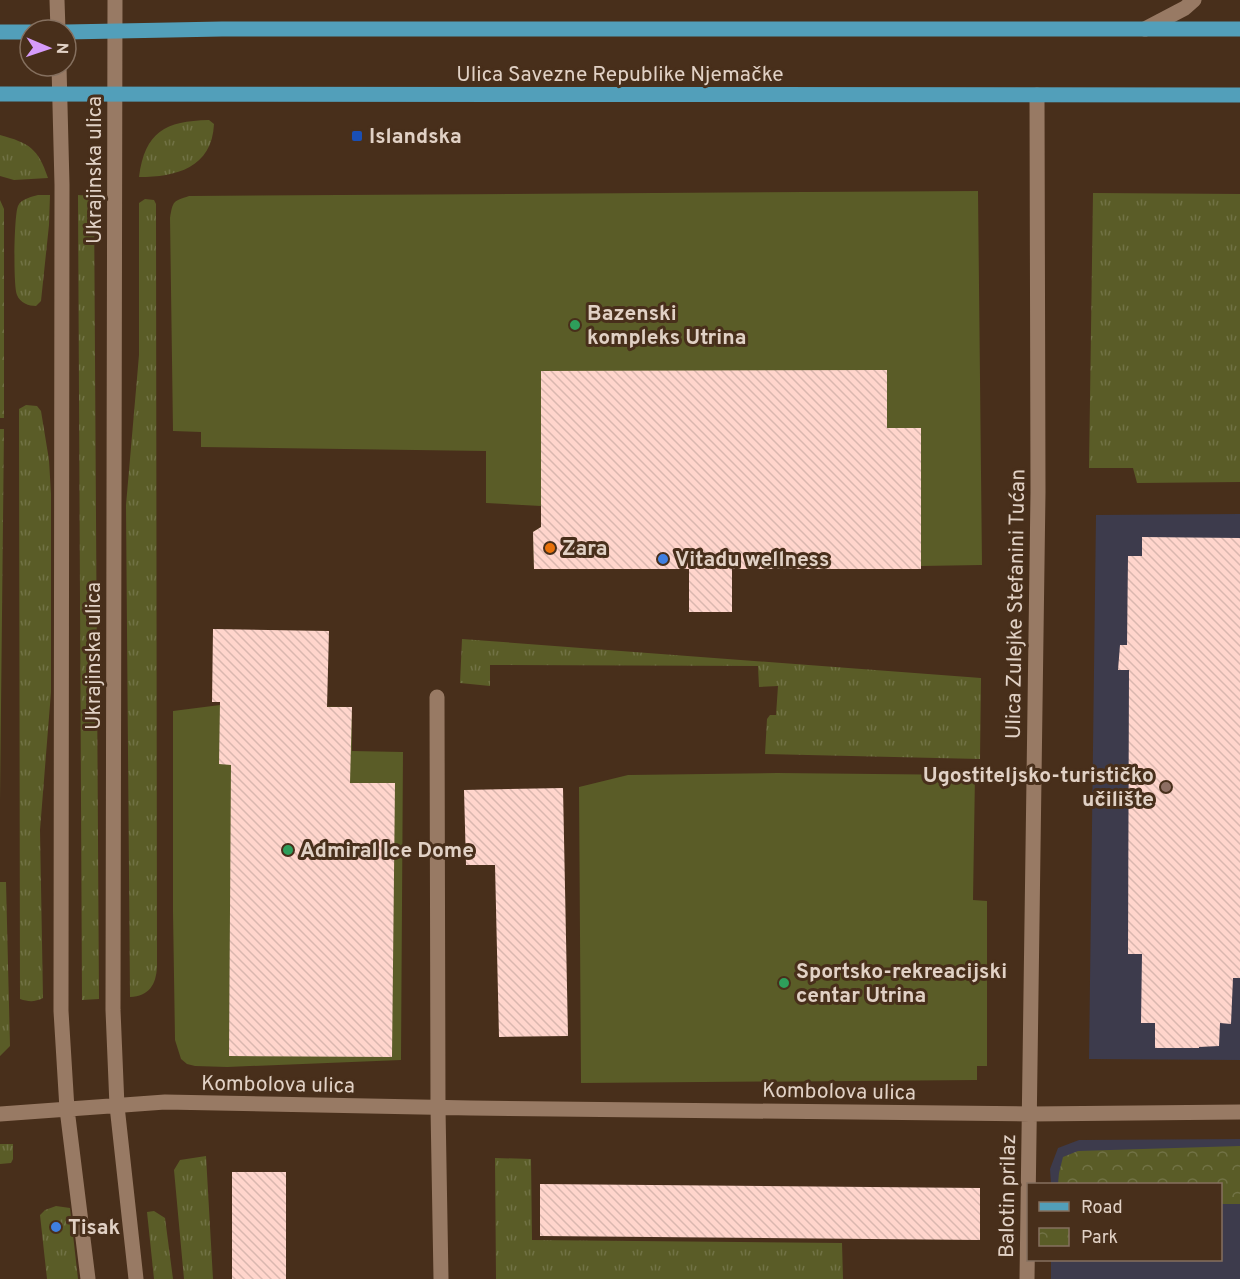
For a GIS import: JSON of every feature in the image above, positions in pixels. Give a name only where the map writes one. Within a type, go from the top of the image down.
[{"type":"main road","name":"Ulica Savezne Republike Njemačke","points":[[78,32],[1240,29]]},
{"type":"main road","points":[[0,32],[18,32]]},
{"type":"main road","name":"Ulica Savezne Republike Njemačke","points":[[0,94],[1240,95]]},
{"type":"street","points":[[57,0],[58,18]]},
{"type":"street","name":"Ukrajinska ulica","points":[[115,0],[113,1010],[117,1106],[136,1279]]},
{"type":"street","points":[[1145,29],[1185,8],[1194,0]]},
{"type":"street","name":"Ukrajinska ulica","points":[[59,78],[62,185],[61,1011],[67,1109],[88,1279]]},
{"type":"street","name":"Ulica Zulejke Stefanini Tućan","points":[[1030,1114],[1038,492],[1037,95]]},
{"type":"street","points":[[438,697],[438,1108],[441,1279]]},
{"type":"street","name":"Kombolova ulica","points":[[0,1114],[165,1102],[438,1108],[1030,1114],[1240,1112]]},
{"type":"street","name":"Balotin prilaz","points":[[1029,1183],[1030,1114]]},
{"type":"street","name":"Balotin prilaz","points":[[1027,1261],[1027,1279]]},
{"type":"shaded area","name":"Ugostiteljsko-turističko učilište","points":[[1240,514],[1240,1060],[1089,1059],[1096,515]]},
{"type":"shaded area","points":[[1240,1139],[1240,1279],[1051,1279],[1051,1261],[1222,1261],[1222,1183],[1051,1183],[1050,1169],[1058,1148],[1079,1140]]},
{"type":"green space","points":[[209,120],[214,124],[212,139],[207,151],[199,160],[178,172],[139,177],[146,149],[160,132],[180,123]]},
{"type":"green space","points":[[0,135],[31,148],[40,160],[48,178],[14,180],[0,176]]},
{"type":"green space","name":"Bazenski kompleks Utrina","points":[[978,191],[982,565],[921,566],[921,569],[732,569],[732,612],[689,612],[689,569],[534,569],[533,532],[541,527],[541,506],[486,503],[486,451],[201,447],[201,432],[173,431],[170,218],[175,202],[189,196]]},
{"type":"green space","points":[[1093,193],[1240,194],[1240,482],[1137,483],[1133,468],[1089,468]]},
{"type":"green space","points":[[38,195],[50,195],[41,301],[36,306],[25,304],[17,295],[15,251],[18,206],[24,200]]},
{"type":"green space","points":[[78,195],[94,196],[99,999],[82,1000]]},
{"type":"green space","points":[[145,199],[154,200],[156,204],[157,967],[153,984],[147,992],[130,997],[126,505],[139,355],[139,203]]},
{"type":"green space","points":[[0,200],[4,209],[4,418],[0,418]]},
{"type":"green space","points":[[26,405],[37,406],[41,411],[49,460],[51,494],[51,692],[40,830],[43,998],[32,1001],[20,999],[19,409]]},
{"type":"green space","points":[[0,429],[4,429],[0,800]]},
{"type":"green space","points":[[462,639],[981,678],[980,759],[765,754],[767,719],[770,715],[776,715],[778,686],[759,687],[758,666],[490,665],[490,686],[460,683]]},
{"type":"green space","name":"Admiral Ice Dome","points":[[220,705],[352,707],[352,751],[403,752],[401,1060],[227,1067],[195,1066],[181,1059],[175,1040],[173,711]]},
{"type":"green space","name":"Sportsko-rekreacijski centar Utrina","points":[[777,773],[975,775],[973,900],[987,901],[987,1066],[977,1066],[977,1080],[581,1083],[579,787],[628,775]]},
{"type":"green space","points":[[0,882],[6,882],[10,1046],[0,1056]]},
{"type":"green space","points":[[0,1144],[13,1144],[11,1163],[0,1164]]},
{"type":"green space","points":[[1240,1146],[1240,1204],[1222,1204],[1222,1183],[1058,1183],[1063,1157],[1078,1151]]},
{"type":"green space","points":[[206,1156],[213,1279],[184,1279],[174,1170],[180,1160]]},
{"type":"green space","points":[[495,1158],[531,1159],[532,1240],[842,1243],[843,1279],[496,1279]]},
{"type":"green space","points":[[56,1206],[70,1208],[78,1279],[47,1279],[40,1215],[45,1210]]},
{"type":"green space","points":[[154,1211],[165,1218],[173,1279],[154,1279],[147,1212]]},
{"type":"building","points":[[887,370],[887,428],[921,428],[921,569],[732,569],[732,612],[689,612],[689,569],[534,569],[533,532],[541,527],[541,371]]},
{"type":"building","name":"Ugostiteljsko-turističko učilište","points":[[1142,537],[1240,538],[1240,978],[1233,978],[1231,1024],[1220,1023],[1219,1046],[1155,1048],[1155,1023],[1141,1023],[1142,954],[1128,954],[1129,670],[1118,670],[1120,645],[1127,645],[1128,556],[1142,556]]},
{"type":"building","name":"Admiral Ice Dome","points":[[213,629],[329,631],[327,707],[352,707],[350,783],[395,783],[392,1057],[229,1056],[231,765],[219,764],[220,702],[212,702]]},
{"type":"building","points":[[563,788],[568,1036],[499,1037],[495,865],[466,865],[464,790]]},
{"type":"building","points":[[232,1172],[286,1172],[286,1279],[232,1279]]},
{"type":"building","points":[[540,1184],[980,1188],[980,1240],[540,1236]]},
{"type":"place","name":"Islandska","points":[[357,136]]},
{"type":"place","name":"Bazenski kompleks Utrina","points":[[575,325]]},
{"type":"place","name":"Zara","points":[[550,548]]},
{"type":"place","name":"Vitadu wellness","points":[[663,559]]},
{"type":"place","name":"Ugostiteljsko-turističko učilište","points":[[1166,787]]},
{"type":"place","name":"Admiral Ice Dome","points":[[288,850]]},
{"type":"place","name":"Sportsko-rekreacijski centar Utrina","points":[[784,983]]},
{"type":"place","name":"Tisak","points":[[56,1227]]}]
